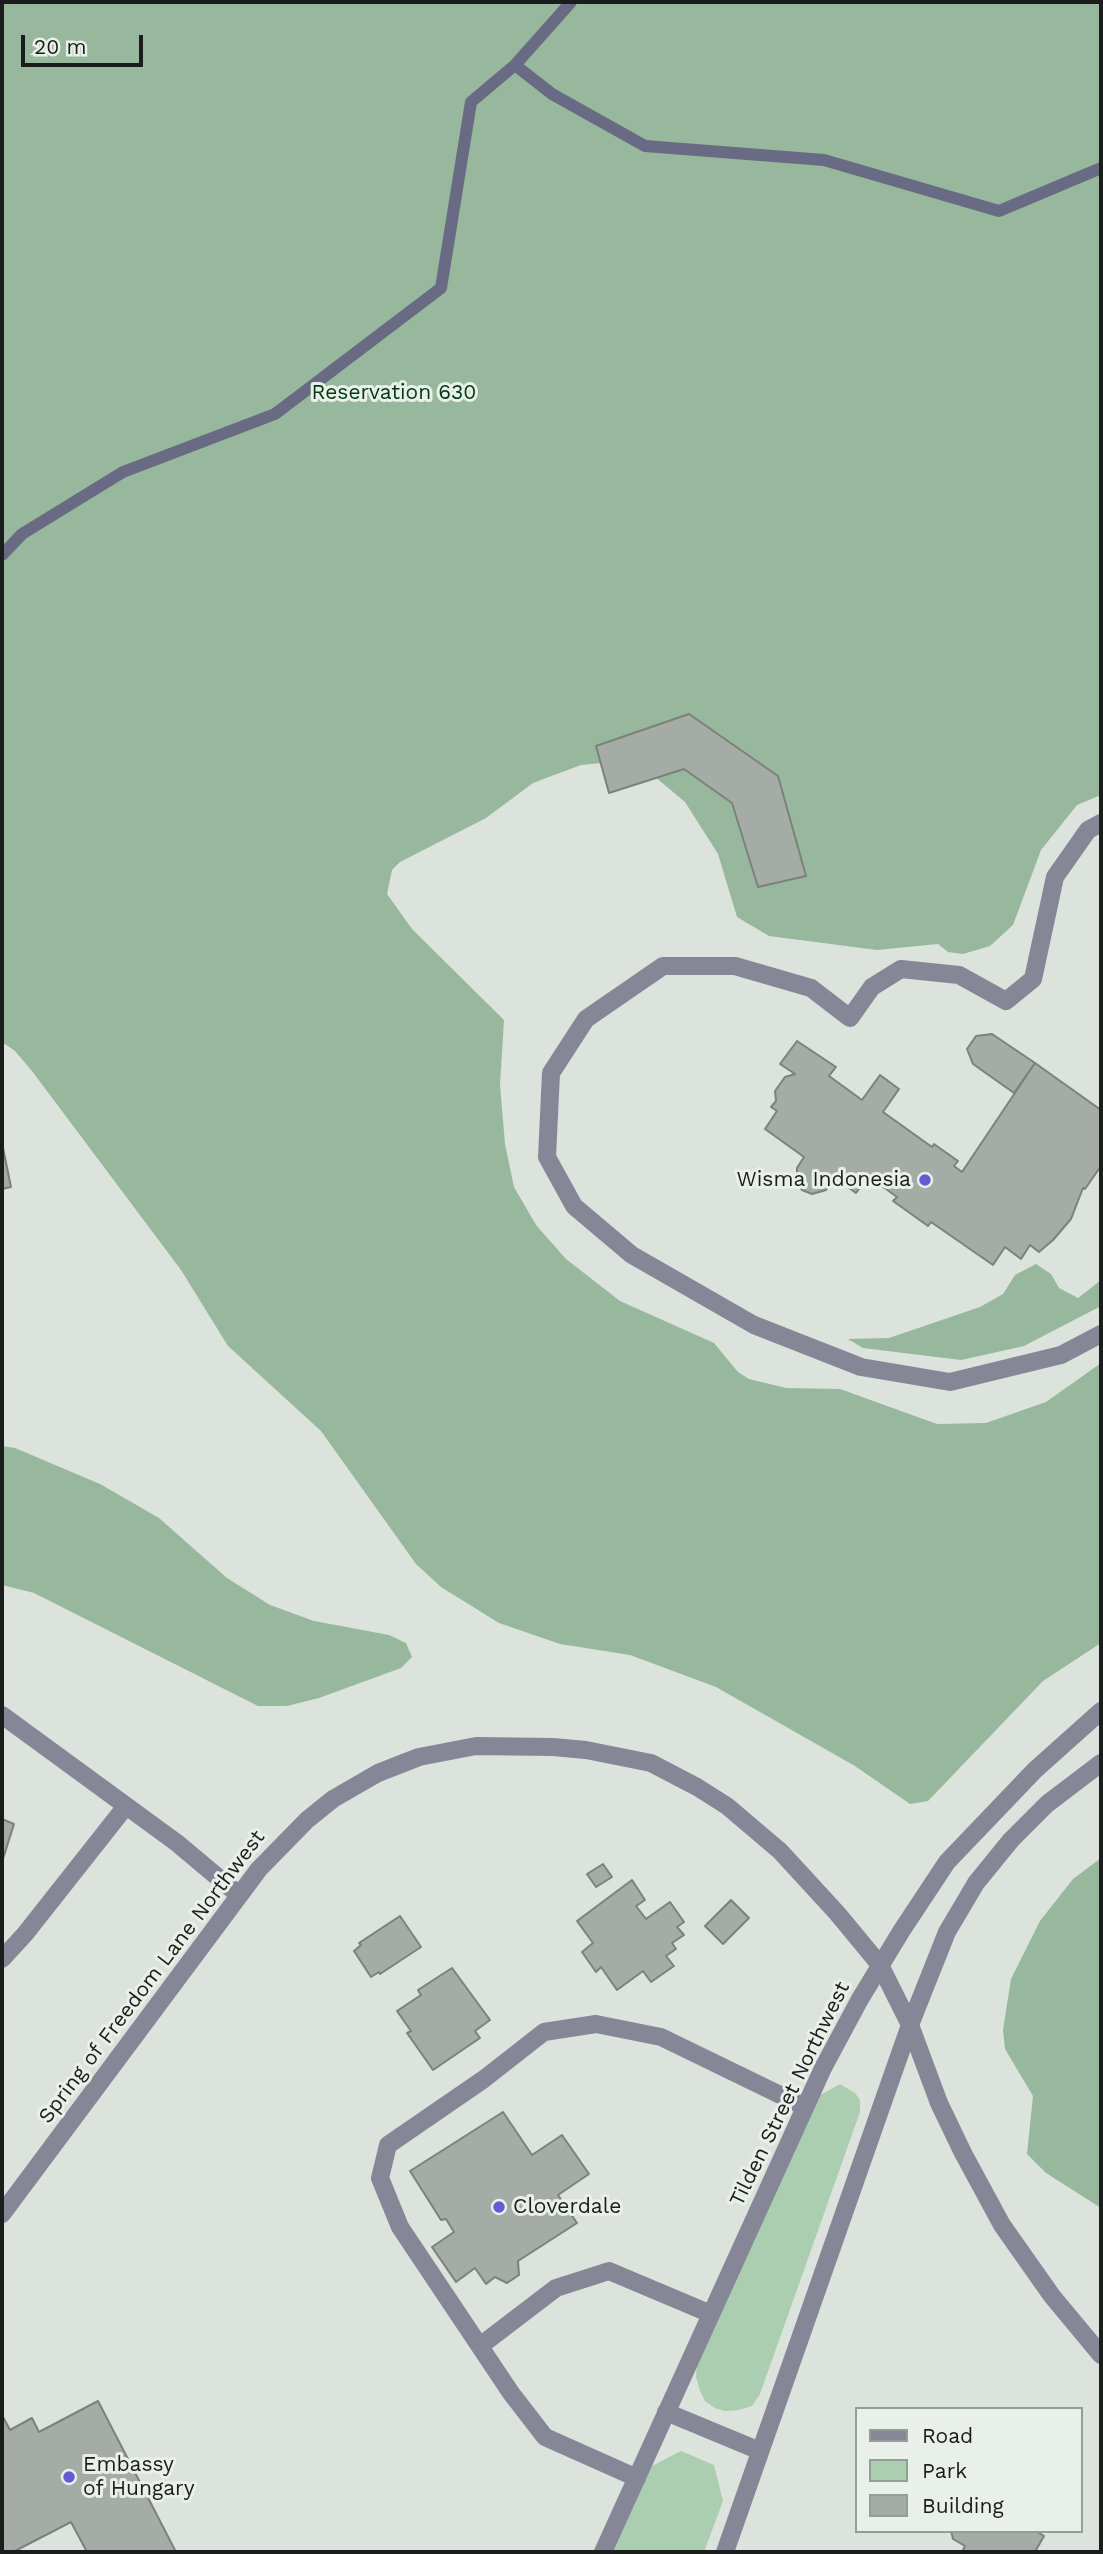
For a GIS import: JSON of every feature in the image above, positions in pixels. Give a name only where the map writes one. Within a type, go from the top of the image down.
[{"type":"street","points":[[1101,823],[1088,830],[1055,877],[1033,979],[1006,1001],[959,975],[901,969],[872,987],[850,1018],[811,988],[734,966],[663,966],[586,1019],[551,1073],[547,1157],[574,1206],[632,1255],[754,1325],[861,1367],[950,1382],[1061,1355],[1101,1334]]},
{"type":"street","name":"Tilden Street Northwest","points":[[603,2552],[839,2034],[947,1862],[1027,1777],[1101,1711]]},
{"type":"street","points":[[2,1715],[177,1843],[239,1895]]},
{"type":"street","name":"Spring of Freedom Lane Northwest","points":[[2,2214],[239,1895],[275,1851],[300,1826],[334,1799],[378,1773],[419,1757],[476,1746],[553,1747],[603,1752],[651,1763],[727,1806],[763,1835],[838,1913],[880,1965],[910,2025],[939,2103],[1002,2225],[1052,2296],[1101,2355]]},
{"type":"street","points":[[725,2552],[910,2025],[947,1932],[976,1883],[1026,1824],[1068,1786],[1101,1763]]},
{"type":"street","points":[[2,1959],[127,1806]]},
{"type":"street","points":[[637,2478],[545,2437],[400,2227],[380,2178],[388,2145],[484,2079],[544,2032],[596,2024],[660,2037],[805,2107]]},
{"type":"street","points":[[480,2346],[556,2288],[609,2271],[711,2314]]},
{"type":"street","points":[[666,2412],[760,2451]]},
{"type":"green space","name":"Reservation 630","points":[[2,2],[1101,2],[1101,795],[1077,805],[1041,850],[1013,925],[990,946],[963,954],[948,952],[938,944],[877,950],[769,936],[737,917],[718,854],[685,802],[654,776],[622,761],[581,765],[533,783],[486,818],[400,862],[392,870],[387,894],[412,929],[504,1020],[500,1085],[505,1144],[514,1187],[536,1225],[566,1259],[620,1301],[714,1343],[738,1372],[749,1379],[786,1388],[840,1389],[937,1424],[986,1423],[1046,1402],[1101,1363],[1101,1643],[1043,1681],[928,1801],[910,1804],[855,1766],[716,1687],[630,1655],[560,1644],[499,1623],[441,1587],[416,1564],[321,1431],[228,1346],[181,1270],[32,1071],[15,1051],[2,1042]]},
{"type":"green space","points":[[1036,1264],[1051,1274],[1059,1288],[1078,1298],[1101,1280],[1101,1306],[1024,1346],[961,1360],[863,1348],[848,1339],[889,1338],[980,1307],[1003,1294],[1015,1275]]},
{"type":"green space","points":[[2,1446],[15,1448],[100,1484],[159,1518],[227,1578],[270,1605],[314,1621],[389,1635],[406,1643],[412,1657],[401,1668],[319,1698],[287,1706],[258,1706],[34,1593],[2,1585]]},
{"type":"green space","points":[[1101,1858],[1101,2208],[1046,2173],[1027,2154],[1033,2096],[1005,2049],[1003,2030],[1011,1979],[1040,1921],[1073,1879]]},
{"type":"green space","points":[[840,2084],[855,2093],[860,2100],[860,2112],[760,2394],[752,2406],[725,2411],[715,2408],[705,2401],[700,2391],[696,2377],[697,2363],[817,2097]]},
{"type":"green space","points":[[681,2451],[714,2465],[723,2501],[704,2552],[610,2552],[648,2468]]},
{"type":"building","points":[[689,714],[778,776],[806,876],[758,887],[732,803],[684,769],[609,793],[596,746]]},
{"type":"building","points":[[992,1034],[1035,1063],[1014,1093],[973,1064],[967,1049],[976,1036]]},
{"type":"building","points":[[797,1041],[836,1067],[829,1076],[862,1100],[880,1075],[899,1089],[883,1112],[932,1147],[934,1144],[958,1161],[954,1166],[962,1172],[1035,1063],[1101,1110],[1101,1166],[1085,1189],[1083,1188],[1071,1219],[1053,1240],[1039,1252],[1030,1245],[1021,1259],[1005,1247],[993,1265],[931,1222],[928,1226],[893,1201],[897,1197],[868,1176],[856,1193],[835,1178],[826,1190],[812,1194],[802,1190],[797,1183],[797,1168],[804,1157],[765,1129],[777,1111],[771,1107],[776,1101],[775,1091],[785,1077],[795,1074],[780,1064]]},
{"type":"building","points":[[2,1143],[11,1187],[2,1189]]},
{"type":"building","points":[[2,1819],[14,1824],[2,1862]]},
{"type":"building","points":[[603,1864],[612,1877],[596,1887],[587,1874]]},
{"type":"building","points":[[632,1880],[645,1900],[636,1906],[646,1919],[670,1902],[684,1922],[677,1927],[684,1935],[672,1943],[676,1949],[666,1956],[674,1966],[651,1982],[643,1971],[617,1990],[601,1967],[596,1972],[582,1952],[593,1943],[577,1921]]},
{"type":"building","points":[[731,1900],[749,1918],[723,1944],[705,1926]]},
{"type":"building","points":[[400,1916],[421,1947],[371,1977],[354,1951],[361,1945],[359,1943]]},
{"type":"building","points":[[452,1968],[490,2020],[475,2031],[480,2038],[433,2070],[407,2033],[411,2031],[397,2011],[421,1995],[418,1990]]},
{"type":"building","name":"Cloverdale","points":[[503,2112],[532,2155],[562,2135],[589,2174],[558,2195],[577,2223],[518,2261],[519,2275],[507,2283],[495,2277],[486,2284],[475,2268],[456,2282],[432,2247],[454,2232],[446,2219],[441,2220],[410,2171]]},
{"type":"building","name":"Embassy of Hungary","points":[[98,2401],[176,2552],[87,2552],[71,2522],[13,2552],[2,2552],[2,2415],[10,2430],[32,2418],[39,2432]]},
{"type":"building","points":[[952,2533],[1039,2533],[1044,2536],[1036,2550],[1039,2552],[962,2552],[965,2546],[953,2539]]},
{"type":"waterway","points":[[2,555],[22,534],[123,472],[275,414],[441,288],[471,102],[515,65],[571,2]]},
{"type":"waterway","points":[[515,65],[552,94],[645,146],[824,160],[999,211],[1101,168]]},
{"type":"place","name":"Wisma Indonesia","points":[[925,1180]]},
{"type":"place","name":"Cloverdale","points":[[499,2207]]},
{"type":"place","name":"Embassy of Hungary","points":[[69,2477]]}]
